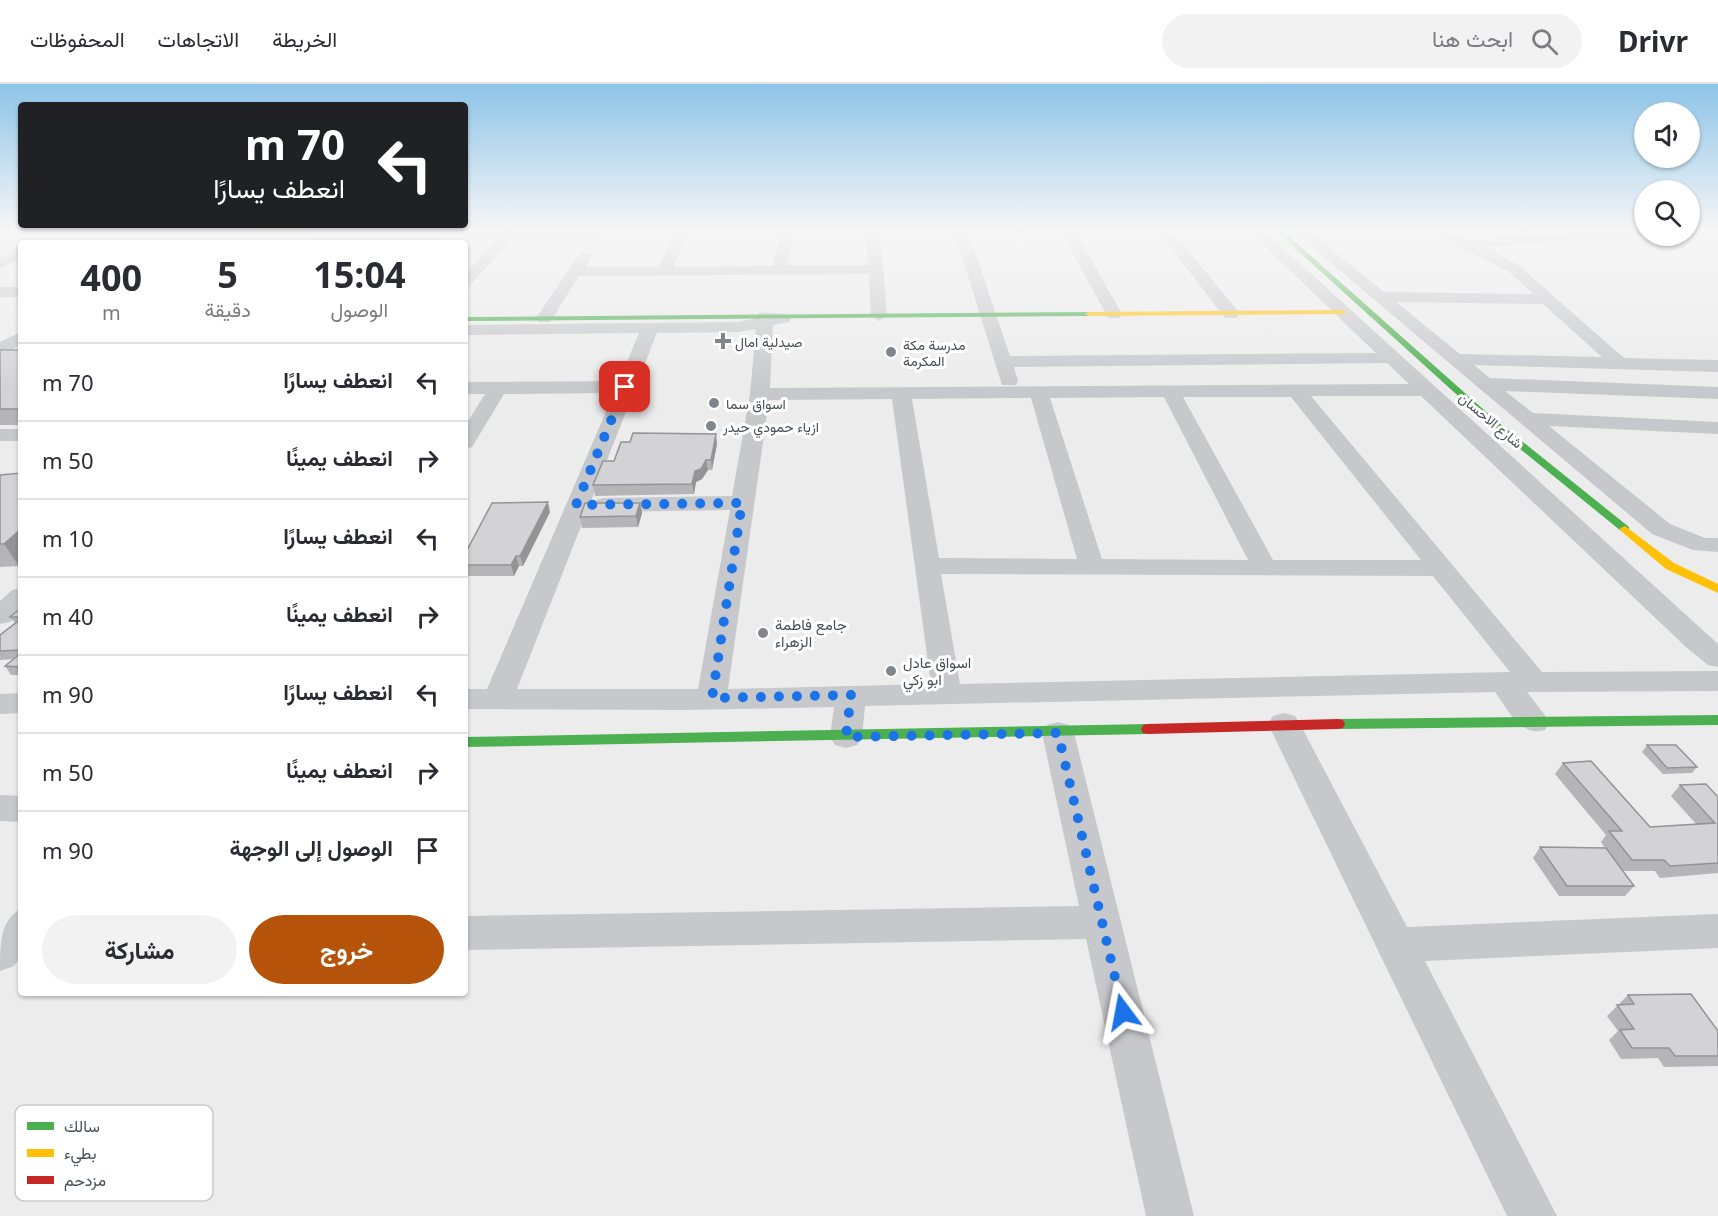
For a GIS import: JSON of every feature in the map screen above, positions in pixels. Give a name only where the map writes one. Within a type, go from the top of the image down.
[{"type":"street","points":[[544,318],[567,284]]},
{"type":"street","points":[[877,284],[879,316]]},
{"type":"street","points":[[977,284],[1004,362],[1012,394]]},
{"type":"street","points":[[1097,284],[1114,314]]},
{"type":"street","points":[[1207,284],[1231,314]]},
{"type":"street","points":[[1312,284],[1696,641],[1718,658]]},
{"type":"street","name":"شارع الاحسان","points":[[1338,284],[1499,428],[1670,566],[1718,589]]},
{"type":"street","points":[[1364,284],[1661,529],[1702,544],[1718,546]]},
{"type":"street","points":[[1529,284],[1618,363]]},
{"type":"street","points":[[0,292],[18,292]]},
{"type":"street","points":[[1380,297],[1545,299]]},
{"type":"street","points":[[468,330],[544,318],[771,319],[1342,312]]},
{"type":"street","points":[[468,319],[516,324],[650,328],[738,327],[771,319]]},
{"type":"street","points":[[712,698],[771,319]]},
{"type":"street","points":[[498,699],[650,328]]},
{"type":"street","points":[[0,350],[18,339]]},
{"type":"street","points":[[0,356],[18,356]]},
{"type":"street","points":[[1004,362],[1392,358]]},
{"type":"street","points":[[1456,359],[1718,366]]},
{"type":"street","points":[[1485,384],[1718,393]]},
{"type":"street","points":[[468,388],[625,387]]},
{"type":"street","points":[[468,438],[498,388]]},
{"type":"street","points":[[760,394],[1425,390]]},
{"type":"street","points":[[1297,392],[1534,682]]},
{"type":"street","points":[[1040,393],[1092,567]]},
{"type":"street","points":[[1171,393],[1264,568]]},
{"type":"street","points":[[901,394],[947,694]]},
{"type":"street","points":[[1528,419],[1718,428]]},
{"type":"street","points":[[0,435],[18,435]]},
{"type":"street","points":[[576,505],[742,503]]},
{"type":"street","points":[[927,566],[1439,568]]},
{"type":"street","points":[[0,615],[18,599]]},
{"type":"street","points":[[468,699],[683,700],[1503,682],[1718,681]]},
{"type":"street","points":[[1503,682],[1534,722]]},
{"type":"street","points":[[846,737],[851,695]]},
{"type":"street","points":[[0,704],[18,703]]},
{"type":"street","points":[[468,742],[1058,733],[1284,724],[1718,720]]},
{"type":"street","points":[[1284,724],[1533,1216]]},
{"type":"street","points":[[1058,733],[1170,1216]]},
{"type":"street","points":[[0,808],[18,809]]},
{"type":"street","points":[[468,933],[1102,922]]},
{"type":"street","points":[[1396,945],[1718,931]]},
{"type":"building","points":[[0,350],[18,350],[18,409],[0,409]]},
{"type":"building","points":[[633,433],[716,434],[711,460],[706,460],[701,469],[695,471],[692,484],[593,485],[603,461],[614,461],[621,442],[630,442]]},
{"type":"building","points":[[18,473],[18,532],[4,544],[0,544],[0,475]]},
{"type":"building","points":[[548,502],[520,556],[516,556],[511,565],[468,565],[468,548],[492,503]]},
{"type":"building","points":[[585,503],[640,503],[636,516],[580,517]]},
{"type":"building","points":[[18,610],[18,617],[10,617]]},
{"type":"building","points":[[18,621],[18,650],[0,651],[0,635]]},
{"type":"building","points":[[18,655],[18,667],[5,666]]},
{"type":"building","points":[[1647,745],[1676,745],[1697,767],[1667,768]]},
{"type":"building","points":[[1591,761],[1650,827],[1715,823],[1680,785],[1706,784],[1718,797],[1718,863],[1670,866],[1664,860],[1632,860],[1609,831],[1622,831],[1563,763]]},
{"type":"building","points":[[1540,847],[1606,848],[1634,886],[1567,886]]},
{"type":"building","points":[[1691,994],[1718,1031],[1718,1056],[1675,1056],[1669,1048],[1632,1048],[1620,1030],[1634,1029],[1617,1005],[1634,1004],[1628,995]]},
{"type":"traffic: fast","points":[[1338,284],[1490,420],[1625,529]]},
{"type":"traffic: fast","points":[[468,319],[1089,314]]},
{"type":"traffic: fast","points":[[1338,724],[1718,720]]},
{"type":"traffic: fast","points":[[468,742],[1148,729]]},
{"type":"traffic: slow","points":[[1089,314],[1342,312]]},
{"type":"traffic: slow","points":[[1625,529],[1670,566],[1718,589]]},
{"type":"traffic: jam","points":[[1148,729],[1338,724]]},
{"type":"place","name":"صيدلية امال","points":[[723,341]]},
{"type":"place","name":"مدرسة مكة المكرمة","points":[[891,352]]},
{"type":"place","name":"اسواق سما","points":[[714,403]]},
{"type":"place","name":"ازياء حمودي حيدر","points":[[711,426]]},
{"type":"place","name":"جامع فاطمة الزهراء","points":[[763,633]]},
{"type":"place","name":"اسواق عادل ابو زكي","points":[[891,671]]},
{"type":"route","points":[[625,387],[576,505],[742,503],[712,698],[851,695],[846,737],[1058,733],[1123,1012]]}]
